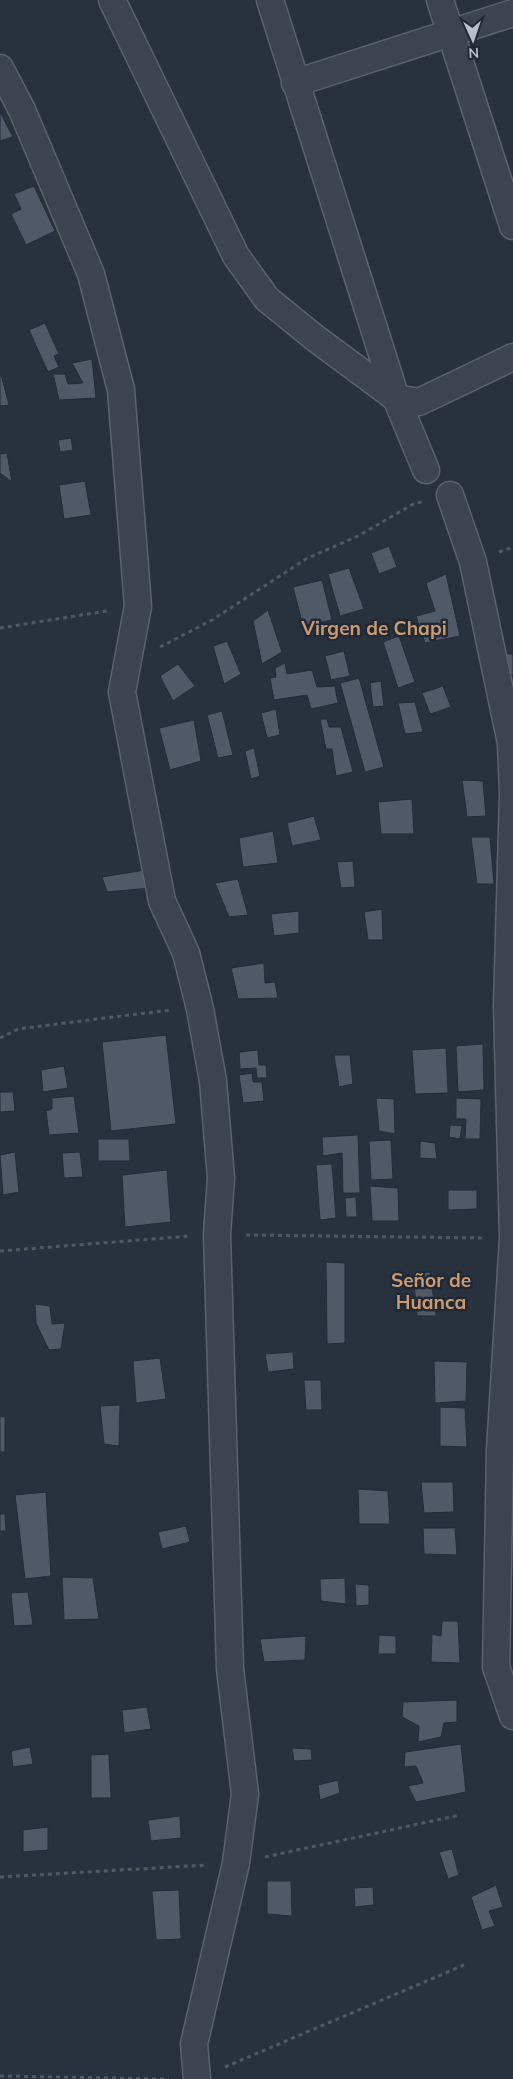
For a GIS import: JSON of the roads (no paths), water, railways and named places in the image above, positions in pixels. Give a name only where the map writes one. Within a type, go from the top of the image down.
[{"type":"street","points":[[112,0],[236,256],[267,298],[315,338],[396,398],[420,402],[513,357]]},
{"type":"street","points":[[270,0],[396,398],[426,470]]},
{"type":"street","points":[[440,0],[452,32],[513,226]]},
{"type":"street","points":[[296,83],[513,13]]},
{"type":"street","points":[[0,68],[22,110],[91,274],[121,390],[138,606],[122,692],[162,901],[186,953],[200,1009],[213,1081],[220,1178],[217,1234],[230,1669],[246,1794],[236,1863],[194,2044],[197,2079]]},
{"type":"street","points":[[450,495],[473,562],[511,743],[512,804],[508,1006],[513,1238],[500,1450],[496,1667],[513,1716]]},
{"type":"district","name":"Virgen de Chapi","points":[[374,628]]},
{"type":"district","name":"Señor de Huanca","points":[[431,1291]]}]
